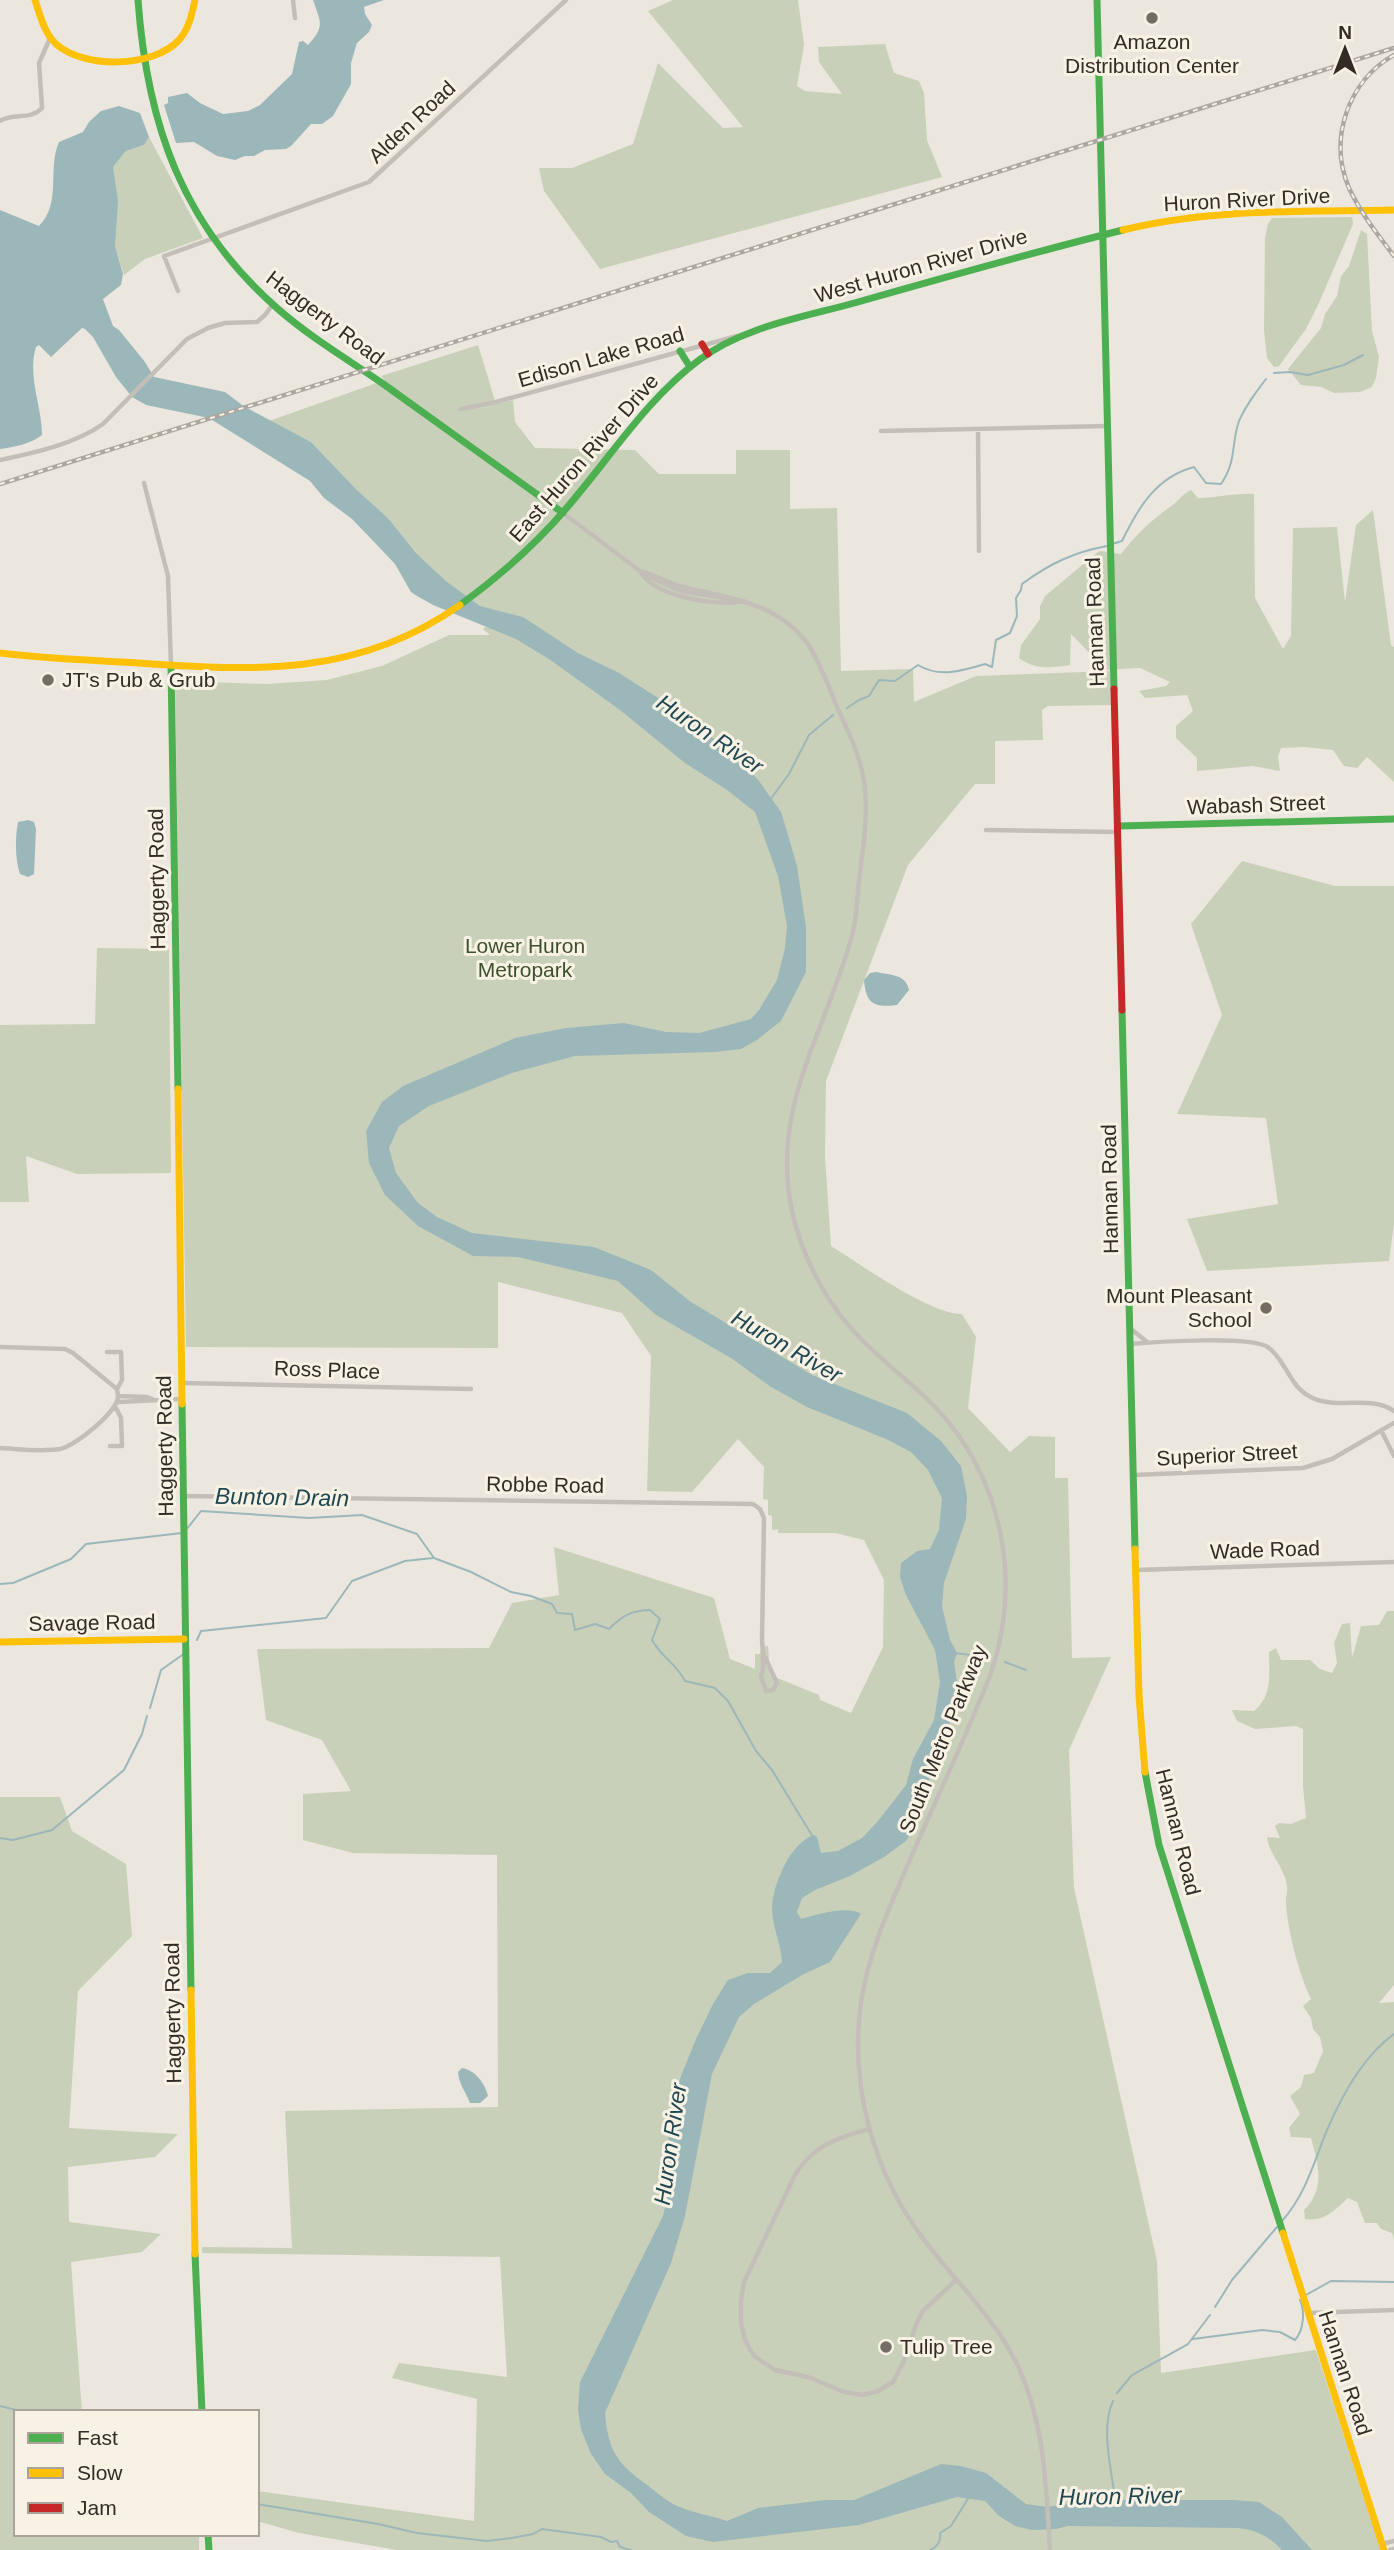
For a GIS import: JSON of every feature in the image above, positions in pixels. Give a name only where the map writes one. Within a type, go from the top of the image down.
[{"type":"street","points":[[35,0],[50,38],[62,49],[85,59],[117,61],[141,58],[161,52],[174,44],[189,23],[195,0]]},
{"type":"street","name":"Haggerty Road","points":[[138,0],[141,58],[160,138],[186,192],[213,238],[243,275],[273,304],[563,513]]},
{"type":"street","points":[[293,0],[295,18]]},
{"type":"street","name":"Alden Road","points":[[178,291],[164,256],[361,186],[375,178],[566,0]]},
{"type":"street","name":"Hannan Road","points":[[1097,0],[1136,1570],[1145,1787],[1150,1812],[1207,1998],[1383,2547]]},
{"type":"street","points":[[0,121],[7,117],[34,115],[39,111],[43,104],[39,64],[50,38]]},
{"type":"street","name":"Huron River Drive","points":[[1103,234],[1167,221],[1215,215],[1394,210]]},
{"type":"street","name":"West Huron River Drive","points":[[749,333],[1103,234]]},
{"type":"street","points":[[0,460],[75,440],[92,432],[187,339],[208,328],[232,322],[257,322],[273,304]]},
{"type":"street","name":"Edison Lake Road","points":[[461,409],[496,402],[749,333]]},
{"type":"street","name":"East Huron River Drive","points":[[0,653],[246,669],[312,664],[381,646],[437,621],[484,589],[526,552],[563,513],[655,401],[690,367],[708,354],[749,333]]},
{"type":"street","points":[[702,344],[708,354]]},
{"type":"street","points":[[680,351],[690,367]]},
{"type":"street","points":[[881,431],[1108,426]]},
{"type":"street","points":[[978,429],[979,551]]},
{"type":"street","name":"Haggerty Road","points":[[144,483],[168,576],[171,666],[195,2292],[202,2410]]},
{"type":"street","name":"South Metro Parkway","points":[[563,513],[640,572],[677,586],[745,601],[777,616],[796,630],[811,649],[859,761],[866,800],[853,932],[799,1080],[790,1115],[787,1169],[792,1209],[816,1277],[841,1317],[863,1342],[932,1404],[968,1450],[981,1473],[995,1509],[1005,1561],[1006,1589],[1003,1624],[991,1673],[882,1923],[867,1971],[860,2015],[859,2060],[869,2129],[885,2173],[901,2205],[926,2242],[992,2323],[1022,2375],[1040,2428],[1050,2550]]},
{"type":"street","name":"South Metro Parkway","points":[[640,572],[655,585],[686,597],[732,603],[745,601]]},
{"type":"street","name":"Wabash Street","points":[[986,830],[1119,829],[1394,819]]},
{"type":"street","points":[[1130,1328],[1147,1342]]},
{"type":"street","points":[[1130,1344],[1261,1343],[1273,1351],[1301,1390],[1314,1399],[1374,1404],[1394,1410]]},
{"type":"street","points":[[0,1347],[65,1349],[117,1389]]},
{"type":"street","points":[[107,1352],[121,1352],[122,1380],[117,1389],[122,1446],[110,1446]]},
{"type":"street","name":"Ross Place","points":[[182,1383],[471,1389]]},
{"type":"street","points":[[0,1448],[64,1448],[74,1443],[117,1402],[182,1399]]},
{"type":"street","name":"Superior Street","points":[[1134,1475],[1303,1468],[1332,1459],[1394,1423]]},
{"type":"street","points":[[1381,1430],[1394,1456]]},
{"type":"street","name":"Robbe Road","points":[[184,1496],[751,1503],[760,1509],[764,1518],[762,1685],[766,1691],[774,1690],[777,1683],[763,1653]]},
{"type":"street","name":"Wade Road","points":[[1136,1570],[1394,1562]]},
{"type":"street","name":"Savage Road","points":[[0,1642],[184,1639]]},
{"type":"street","points":[[869,2129],[837,2138],[818,2148],[795,2175],[744,2282],[741,2323],[750,2351],[770,2367],[808,2377],[844,2392],[863,2395],[878,2391],[893,2382],[900,2371],[923,2311],[956,2280]]},
{"type":"street","points":[[1308,2313],[1394,2310]]},
{"type":"street","points":[[1383,2547],[1394,2541]]},
{"type":"green space","points":[[673,0],[798,0],[804,45],[797,86],[805,91],[842,94],[819,62],[818,47],[885,44],[894,73],[919,81],[924,93],[927,140],[942,177],[600,269],[544,191],[539,168],[572,168],[633,144],[658,63],[723,128],[743,127],[648,11]]},
{"type":"green space","points":[[149,137],[203,238],[145,259],[124,275],[115,246],[113,167],[126,151],[144,145]]},
{"type":"green space","points":[[1352,217],[1353,224],[1306,329],[1279,366],[1274,367],[1267,358],[1264,330],[1265,238],[1268,224],[1272,218]]},
{"type":"green space","points":[[1361,230],[1367,234],[1372,331],[1379,357],[1376,378],[1372,387],[1360,392],[1334,393],[1321,387],[1301,385],[1288,369],[1321,328],[1325,314],[1337,296],[1341,276],[1349,266]]},
{"type":"green space","name":"Lower Huron Metropark","points":[[478,345],[496,404],[513,400],[515,422],[535,448],[635,450],[659,474],[736,474],[736,450],[790,450],[790,509],[837,508],[841,671],[913,669],[914,702],[976,676],[1110,671],[1111,705],[1048,706],[1042,710],[1043,740],[995,741],[995,784],[975,784],[908,865],[826,1081],[825,1156],[831,1246],[914,1297],[948,1312],[962,1314],[976,1337],[968,1408],[1010,1452],[1029,1436],[1055,1437],[1055,1478],[1068,1478],[1072,1658],[1111,1657],[1069,1750],[1074,1888],[1157,2261],[1161,2373],[1316,2350],[1381,2550],[397,2550],[299,2533],[259,2522],[259,2491],[474,2521],[477,2399],[392,2378],[399,2363],[507,2377],[500,2257],[202,2253],[202,2247],[292,2248],[285,2111],[498,2107],[497,1855],[353,1853],[303,1840],[303,1794],[351,1791],[322,1740],[266,1720],[257,1649],[489,1648],[512,1603],[559,1595],[554,1547],[714,1598],[730,1659],[755,1669],[755,1654],[760,1654],[761,1647],[768,1646],[770,1675],[819,1695],[820,1700],[851,1713],[883,1647],[884,1580],[864,1540],[835,1533],[778,1533],[778,1529],[772,1530],[768,1500],[763,1499],[764,1467],[738,1439],[692,1492],[647,1491],[651,1356],[622,1313],[498,1282],[498,1348],[186,1347],[175,681],[267,684],[327,680],[382,666],[449,635],[490,635],[483,629],[502,612],[479,606],[446,581],[416,553],[388,518],[311,442],[269,421],[385,380],[381,376]]},
{"type":"green space","points":[[1191,490],[1198,498],[1254,494],[1255,598],[1283,649],[1291,636],[1293,528],[1337,527],[1345,602],[1356,525],[1373,510],[1391,645],[1394,647],[1394,782],[1367,757],[1357,768],[1344,766],[1333,750],[1305,747],[1281,748],[1278,757],[1280,771],[1253,766],[1197,771],[1197,758],[1176,738],[1176,726],[1193,711],[1187,695],[1145,698],[1139,691],[1166,686],[1170,682],[1140,668],[1106,670],[1071,634],[1070,665],[1037,666],[1019,658],[1021,645],[1040,619],[1040,606],[1045,596],[1099,551],[1121,554],[1150,523]]},
{"type":"green space","points":[[1242,861],[1335,886],[1394,886],[1394,1224],[1389,1261],[1207,1271],[1187,1219],[1278,1204],[1266,1118],[1177,1114],[1222,1015],[1191,924]]},
{"type":"green space","points":[[97,948],[169,949],[171,1173],[77,1174],[26,1156],[29,1202],[0,1202],[0,1025],[95,1024]]},
{"type":"green space","points":[[1387,1611],[1394,1611],[1394,1985],[1379,2003],[1394,2002],[1394,2240],[1392,2233],[1381,2229],[1377,2223],[1365,2223],[1357,2202],[1348,2198],[1324,2217],[1305,2219],[1304,2210],[1311,2202],[1318,2185],[1318,2167],[1311,2138],[1291,2137],[1289,2128],[1300,2114],[1290,2096],[1301,2087],[1304,2075],[1314,2073],[1323,2051],[1320,2037],[1313,2029],[1311,2018],[1303,2006],[1311,1999],[1302,1978],[1292,1940],[1287,1915],[1286,1880],[1267,1837],[1280,1838],[1275,1826],[1279,1823],[1291,1824],[1306,1818],[1303,1729],[1296,1726],[1255,1729],[1237,1721],[1232,1710],[1254,1711],[1264,1699],[1269,1684],[1269,1652],[1276,1648],[1281,1660],[1310,1660],[1320,1669],[1332,1673],[1337,1663],[1334,1643],[1342,1624],[1350,1623],[1352,1658],[1361,1626],[1379,1625]]},
{"type":"green space","points":[[0,1797],[60,1797],[72,1831],[126,1864],[132,1936],[78,1991],[69,2128],[178,2134],[155,2157],[68,2167],[69,2222],[161,2234],[142,2252],[71,2262],[82,2410],[14,2410],[14,2536],[199,2536],[199,2550],[0,2550]]},
{"type":"water","points":[[313,0],[384,0],[364,7],[372,25],[369,32],[357,43],[351,63],[351,84],[333,116],[322,124],[311,124],[286,149],[265,150],[254,156],[235,160],[217,156],[194,142],[176,143],[164,105],[168,103],[168,97],[187,93],[223,114],[248,111],[260,105],[292,74],[299,42],[303,41],[308,45],[317,33],[320,23]]},
{"type":"water","name":"Huron River","points":[[119,106],[140,113],[149,137],[144,145],[126,151],[113,167],[118,201],[115,246],[123,274],[121,285],[103,299],[113,326],[145,362],[154,377],[225,392],[245,407],[311,442],[388,518],[416,553],[473,601],[480,606],[523,617],[578,653],[619,673],[682,713],[740,760],[759,781],[781,812],[797,866],[806,927],[806,972],[781,1021],[757,1040],[741,1049],[715,1052],[575,1056],[512,1073],[429,1106],[399,1126],[389,1148],[396,1173],[418,1203],[437,1217],[472,1233],[594,1247],[651,1270],[691,1302],[812,1375],[907,1413],[941,1441],[961,1466],[967,1496],[966,1519],[944,1583],[942,1606],[950,1640],[957,1653],[954,1662],[958,1689],[949,1725],[932,1767],[921,1812],[907,1840],[884,1857],[802,1898],[797,1912],[801,1919],[848,1910],[861,1914],[830,1962],[802,1975],[754,2004],[739,2017],[712,2074],[685,2216],[671,2263],[605,2413],[611,2445],[619,2460],[633,2474],[667,2500],[690,2511],[727,2521],[758,2508],[825,2500],[854,2500],[941,2464],[986,2473],[1026,2504],[1047,2507],[1096,2500],[1259,2502],[1282,2517],[1312,2550],[1282,2550],[1262,2535],[1238,2528],[1068,2526],[1032,2530],[1015,2526],[999,2516],[985,2501],[957,2497],[859,2525],[713,2542],[686,2536],[649,2512],[631,2493],[605,2474],[591,2454],[581,2429],[578,2410],[580,2382],[663,2216],[670,2187],[667,2159],[671,2101],[696,2039],[728,1980],[748,1973],[770,1973],[782,1962],[772,1908],[779,1876],[790,1855],[805,1839],[814,1835],[821,1853],[838,1851],[862,1838],[906,1785],[913,1759],[934,1720],[940,1682],[935,1650],[906,1595],[900,1577],[901,1563],[917,1551],[930,1549],[939,1530],[942,1498],[928,1470],[911,1452],[807,1407],[771,1387],[731,1358],[656,1315],[618,1281],[518,1257],[473,1256],[418,1226],[385,1195],[369,1163],[366,1131],[382,1102],[403,1086],[515,1038],[566,1028],[624,1023],[666,1032],[699,1033],[751,1019],[777,980],[785,948],[787,926],[778,876],[755,812],[685,763],[620,710],[549,659],[516,639],[433,605],[411,592],[395,564],[352,519],[324,498],[310,481],[209,418],[146,405],[132,397],[85,329],[82,328],[51,357],[39,345],[36,347],[33,369],[42,435],[28,443],[0,449],[0,210],[39,226],[50,207],[59,142],[83,132],[101,111]]},
{"type":"water","points":[[18,822],[34,822],[36,829],[34,874],[28,877],[20,874],[16,842]]},
{"type":"water","points":[[870,973],[897,976],[905,981],[909,990],[897,1005],[877,1005],[869,999],[864,980]]},
{"type":"water","points":[[462,2068],[475,2074],[485,2086],[488,2096],[480,2103],[470,2103],[459,2077],[458,2072]]},
{"type":"waterway","points":[[1274,373],[1308,375],[1344,365],[1363,355]]},
{"type":"waterway","points":[[1112,544],[1122,541],[1150,495],[1169,478],[1194,467],[1206,483],[1221,484],[1232,460],[1239,421],[1266,379]]},
{"type":"waterway","points":[[847,708],[869,696],[879,680],[895,681],[918,665],[942,672],[959,671],[985,664],[992,667],[996,640],[1010,633],[1017,616],[1016,598],[1022,584],[1062,560],[1107,546]]},
{"type":"waterway","points":[[770,800],[789,774],[809,735],[833,715]]},
{"type":"waterway","name":"Bunton Drain","points":[[186,1530],[201,1511],[309,1518],[362,1515],[417,1534],[434,1558],[471,1572],[511,1592],[552,1604],[557,1613],[572,1614],[575,1630],[595,1624],[609,1629],[628,1615],[650,1610],[660,1619],[652,1640],[656,1646],[685,1681],[715,1688],[728,1701],[756,1751],[772,1770],[813,1837]]},
{"type":"waterway","name":"Bunton Drain","points":[[0,1584],[13,1583],[71,1559],[86,1544],[182,1533]]},
{"type":"waterway","points":[[197,1640],[201,1631],[326,1618],[352,1581],[405,1561],[433,1558]]},
{"type":"waterway","points":[[150,1708],[161,1670],[185,1653]]},
{"type":"waterway","points":[[955,1653],[986,1657]]},
{"type":"waterway","points":[[1005,1662],[1026,1670]]},
{"type":"waterway","points":[[0,1838],[13,1840],[52,1830],[124,1770],[142,1734],[147,1716]]},
{"type":"waterway","points":[[1282,2221],[1303,2189],[1339,2103],[1363,2065],[1394,2034]]},
{"type":"waterway","points":[[1215,2307],[1232,2280],[1277,2227]]},
{"type":"waterway","points":[[1306,2295],[1331,2281],[1394,2282]]},
{"type":"waterway","points":[[1193,2339],[1262,2330],[1280,2332],[1295,2340],[1303,2320],[1300,2300]]},
{"type":"waterway","points":[[1117,2393],[1132,2375],[1188,2344],[1210,2315]]},
{"type":"waterway","name":"Huron River","points":[[1113,2401],[1109,2412],[1107,2437],[1115,2500]]},
{"type":"waterway","points":[[0,2406],[16,2410]]},
{"type":"waterway","points":[[930,2550],[938,2543],[940,2533],[951,2526],[969,2497]]},
{"type":"waterway","points":[[259,2504],[417,2533],[487,2541],[533,2534],[542,2529],[601,2537],[611,2542],[617,2541],[620,2547],[631,2550]]},
{"type":"railway","points":[[0,484],[1394,48]]},
{"type":"railway","points":[[1394,55],[1378,66],[1354,96],[1346,113],[1341,150],[1343,169],[1353,197],[1394,256]]},
{"type":"traffic: fast","points":[[138,0],[150,89],[175,170],[217,243],[245,277],[303,329],[563,513]]},
{"type":"traffic: fast","points":[[1097,0],[1114,689]]},
{"type":"traffic: fast","points":[[460,605],[538,539],[650,406],[682,374],[717,348],[776,324],[1123,230]]},
{"type":"traffic: fast","points":[[680,351],[690,367]]},
{"type":"traffic: fast","points":[[171,666],[178,1089]]},
{"type":"traffic: fast","points":[[1119,826],[1394,819]]},
{"type":"traffic: fast","points":[[1122,1010],[1135,1549]]},
{"type":"traffic: fast","points":[[182,1404],[191,1990]]},
{"type":"traffic: fast","points":[[1145,1772],[1159,1845],[1283,2233]]},
{"type":"traffic: fast","points":[[195,2254],[202,2410]]},
{"type":"traffic: fast","points":[[208,2536],[209,2550]]},
{"type":"traffic: slow","points":[[35,0],[45,29],[56,44],[83,58],[118,62],[153,56],[179,40],[188,26],[195,0]]},
{"type":"traffic: slow","points":[[1123,230],[1224,215],[1394,210]]},
{"type":"traffic: slow","points":[[0,653],[181,666],[264,667],[305,664],[383,646],[422,628],[460,605]]},
{"type":"traffic: slow","points":[[178,1089],[182,1404]]},
{"type":"traffic: slow","points":[[1135,1549],[1139,1696],[1145,1772]]},
{"type":"traffic: slow","points":[[0,1642],[184,1639]]},
{"type":"traffic: slow","points":[[191,1990],[195,2254]]},
{"type":"traffic: slow","points":[[1283,2233],[1384,2550]]},
{"type":"traffic: jam","points":[[702,344],[708,354]]},
{"type":"traffic: jam","points":[[1114,689],[1122,1010]]},
{"type":"place","name":"Amazon Distribution Center","points":[[1152,18]]},
{"type":"place","name":"JT's Pub & Grub","points":[[48,680]]},
{"type":"place","name":"Mount Pleasant School","points":[[1266,1308]]},
{"type":"place","name":"Tulip Tree","points":[[886,2347]]}]
